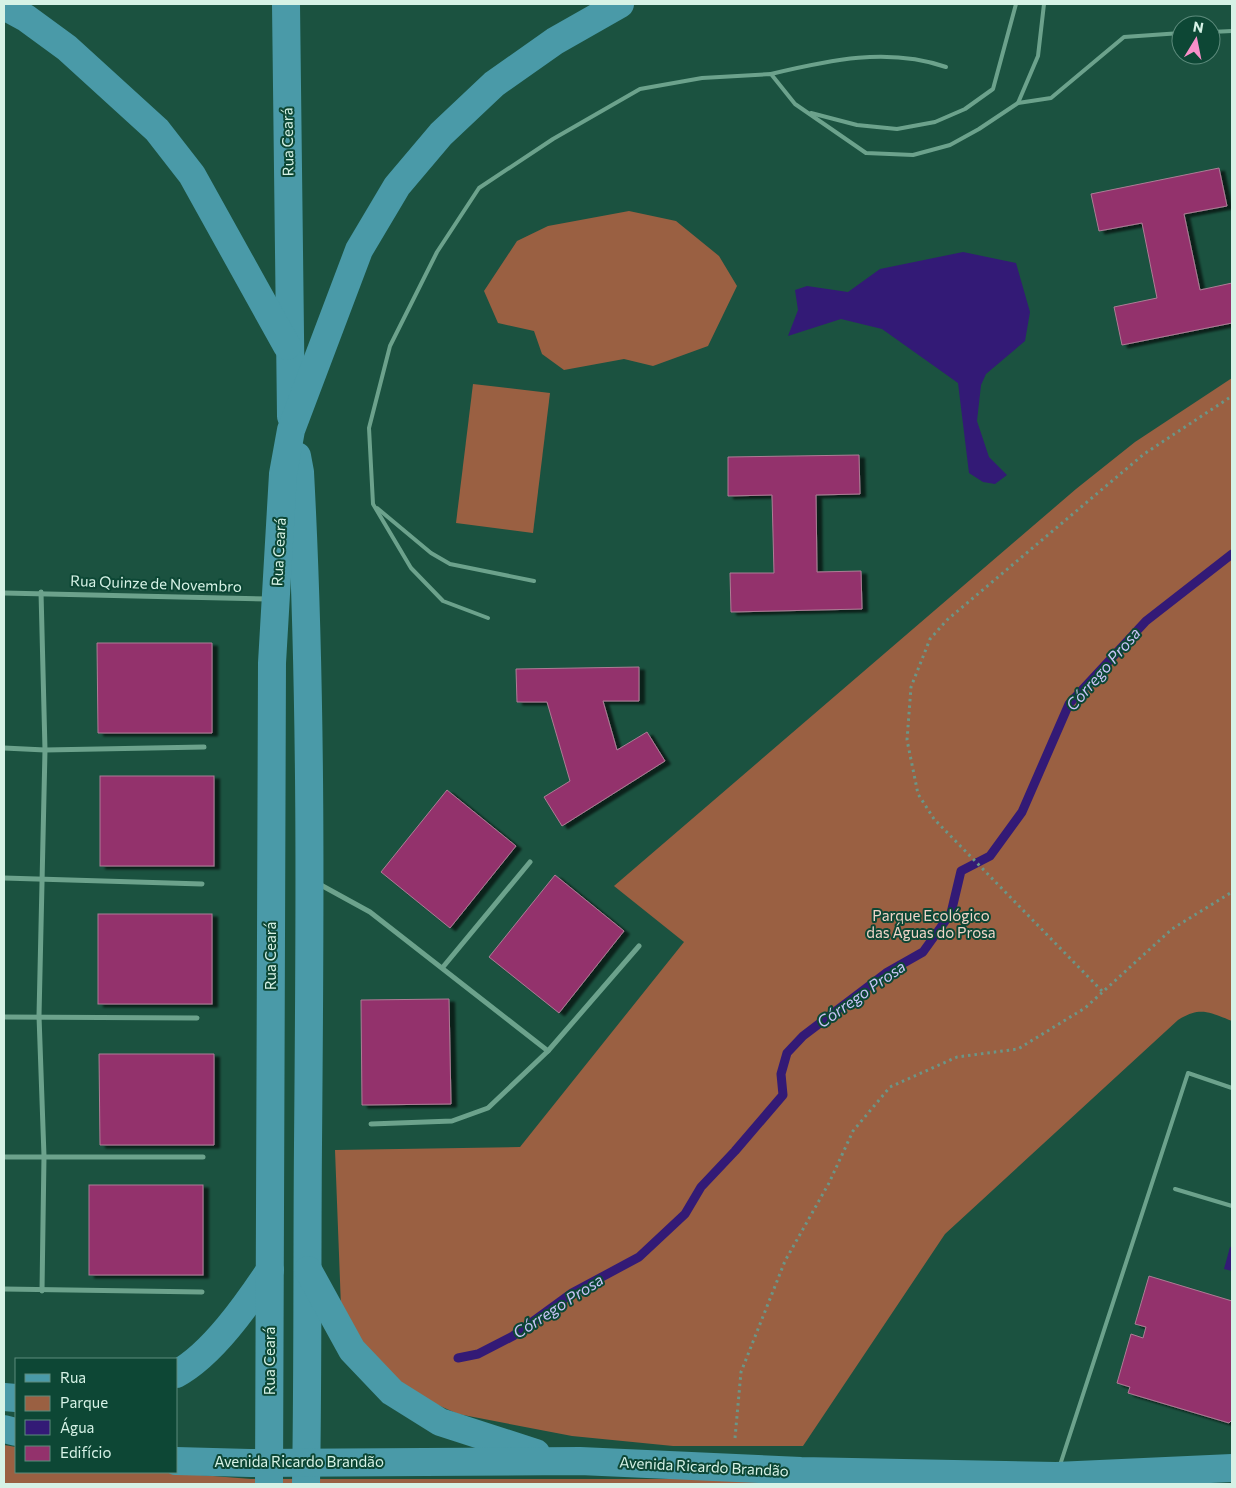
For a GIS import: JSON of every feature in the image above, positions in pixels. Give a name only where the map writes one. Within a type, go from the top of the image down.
[{"type":"main road","name":"Rua Ceará","points":[[286,4],[289,349],[292,430],[283,474],[291,599],[305,663],[310,880],[306,1484]]},
{"type":"main road","points":[[292,430],[359,250],[397,186],[441,134],[494,84],[555,41],[620,4]]},
{"type":"main road","points":[[4,6],[26,18],[67,48],[157,130],[192,175],[289,349]]},
{"type":"main road","name":"Rua Ceará","points":[[269,1484],[272,663],[291,599]]},
{"type":"main road","points":[[307,1267],[352,1350],[392,1392],[440,1422],[526,1450],[580,1461]]},
{"type":"main road","points":[[178,1372],[204,1353],[246,1308],[270,1270]]},
{"type":"main road","name":"Avenida Ricardo Brandão","points":[[178,1461],[250,1463],[580,1461],[1052,1480],[1232,1468]]},
{"type":"street","name":"Rua Quinze de Novembro","points":[[4,593],[41,592],[291,599]]},
{"type":"street","points":[[41,592],[44,750],[39,1016],[44,1156],[42,1291]]},
{"type":"street","points":[[4,748],[44,750],[204,747]]},
{"type":"street","points":[[443,967],[530,862]]},
{"type":"street","points":[[4,878],[202,884]]},
{"type":"street","points":[[310,880],[370,912],[443,967],[548,1051]]},
{"type":"street","points":[[371,1124],[452,1121],[488,1108],[548,1051],[639,946]]},
{"type":"street","points":[[4,1017],[197,1018]]},
{"type":"street","points":[[4,1157],[203,1157]]},
{"type":"street","points":[[4,1289],[202,1292]]},
{"type":"lane","points":[[807,112],[857,125],[897,129],[935,122],[966,109],[993,89],[1016,4]]},
{"type":"lane","points":[[1018,103],[1038,56],[1044,4]]},
{"type":"lane","points":[[771,74],[795,104],[866,152],[913,155],[950,145],[979,129],[1018,103],[1051,98],[1124,37],[1171,34]]},
{"type":"lane","points":[[488,618],[443,601],[411,568],[373,504],[369,428],[390,346],[437,252],[480,188],[553,139],[640,89],[702,78],[771,74],[819,62],[876,56],[923,60],[946,68]]},
{"type":"lane","points":[[373,504],[431,553],[450,564],[534,581]]},
{"type":"lane","points":[[1052,1480],[1188,1074],[1232,1088]]},
{"type":"lane","points":[[1175,1189],[1232,1206]]},
{"type":"path","points":[[1102,991],[934,819],[918,794],[907,740],[911,687],[930,639],[947,620],[1144,454],[1232,396]]},
{"type":"path","points":[[732,1468],[741,1372],[785,1261],[829,1183],[853,1131],[890,1087],[958,1057],[1018,1049],[1086,1008],[1102,991],[1172,929],[1232,892]]},
{"type":"green space","points":[[629,211],[676,221],[719,256],[737,286],[708,346],[653,366],[624,359],[564,370],[542,354],[534,331],[498,323],[484,291],[517,241],[548,226]]},
{"type":"green space","name":"Parque Ecológico das Águas do Prosa","points":[[1232,378],[1232,1021],[1205,1012],[1192,1013],[1178,1020],[945,1234],[803,1446],[673,1446],[572,1436],[458,1414],[402,1389],[354,1338],[341,1307],[335,1150],[520,1147],[684,942],[614,886],[1076,489],[1135,442]]},
{"type":"green space","points":[[473,384],[550,393],[533,533],[456,523]]},
{"type":"green space","points":[[4,1445],[15,1447],[15,1473],[175,1473],[251,1479],[732,1479],[1195,1484],[4,1484]]},
{"type":"water","points":[[963,252],[1016,263],[1030,312],[1025,341],[986,374],[981,385],[977,421],[989,457],[1007,475],[995,484],[983,482],[969,473],[958,383],[882,329],[841,319],[788,336],[798,310],[795,290],[807,286],[848,292],[880,269]]},
{"type":"water","points":[[1230,1247],[1232,1247],[1232,1271],[1224,1269]]},
{"type":"building","points":[[1219,168],[1227,206],[1184,214],[1200,290],[1232,283],[1232,323],[1122,345],[1114,307],[1157,298],[1142,223],[1099,231],[1091,194]]},
{"type":"building","points":[[859,455],[860,494],[816,495],[817,572],[861,571],[862,609],[731,612],[730,573],[774,573],[772,495],[728,496],[728,457]]},
{"type":"building","points":[[97,643],[212,643],[212,733],[98,733]]},
{"type":"building","points":[[639,667],[639,701],[603,701],[617,750],[647,732],[665,761],[562,826],[544,797],[570,781],[547,702],[517,702],[516,669]]},
{"type":"building","points":[[100,776],[214,776],[214,866],[100,866]]},
{"type":"building","points":[[447,790],[516,846],[450,928],[381,872]]},
{"type":"building","points":[[555,875],[624,931],[559,1013],[489,957]]},
{"type":"building","points":[[98,914],[212,914],[212,1004],[98,1004]]},
{"type":"building","points":[[449,999],[451,1104],[362,1105],[361,1000]]},
{"type":"building","points":[[99,1054],[214,1054],[214,1145],[100,1145]]},
{"type":"building","points":[[89,1185],[203,1185],[203,1275],[89,1275]]},
{"type":"building","points":[[1149,1276],[1232,1301],[1232,1420],[1229,1423],[1128,1393],[1130,1387],[1117,1383],[1131,1334],[1143,1338],[1146,1327],[1135,1324]]},
{"type":"waterway","name":"Córrego Prosa","points":[[458,1358],[478,1354],[513,1336],[572,1293],[639,1257],[685,1214],[701,1187],[783,1095],[781,1074],[787,1053],[803,1036],[886,973],[923,952],[951,913],[961,871],[990,856],[1022,812],[1069,704],[1146,621],[1232,554]]}]
